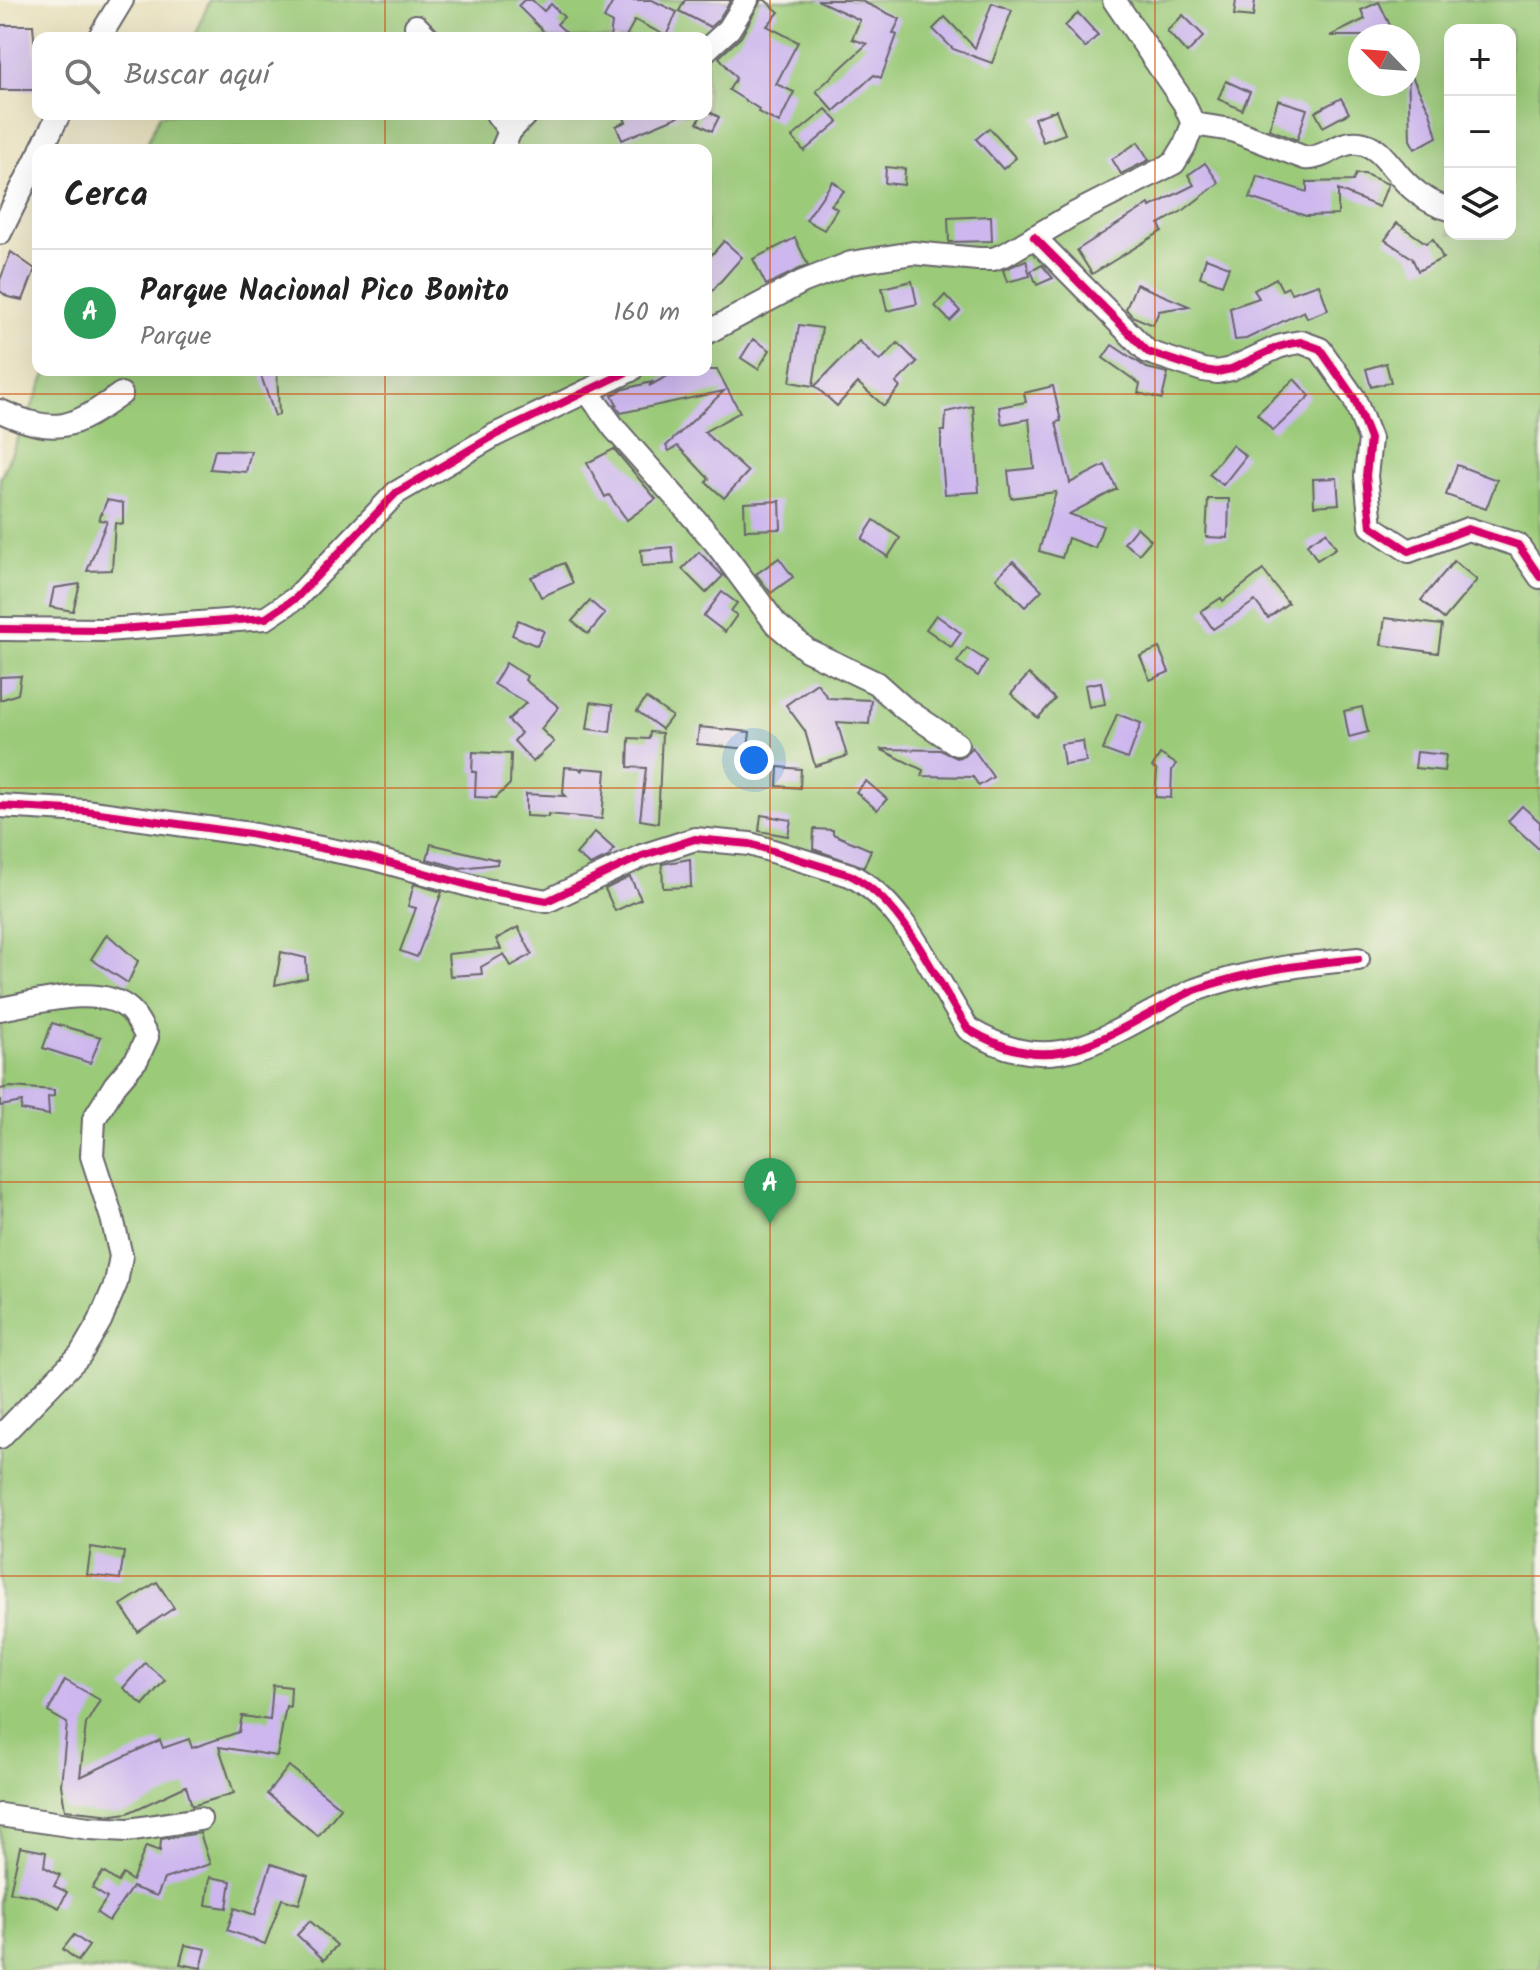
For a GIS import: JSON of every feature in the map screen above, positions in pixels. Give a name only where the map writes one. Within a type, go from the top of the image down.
[{"type":"street","points":[[103,32],[122,0]]},
{"type":"street","points":[[712,45],[729,29],[747,0]]},
{"type":"street","points":[[712,330],[802,282],[851,263],[913,253],[993,259],[1174,163],[1193,124],[1184,103],[1114,0]]},
{"type":"street","points":[[44,144],[56,120]]},
{"type":"street","points":[[1193,124],[1232,130],[1305,158],[1313,158],[1342,144],[1361,143],[1376,149],[1429,201],[1444,208]]},
{"type":"street","points":[[0,233],[32,168]]},
{"type":"street","points":[[1034,237],[1148,352],[1217,372],[1289,344],[1301,342],[1320,349],[1354,398],[1370,439],[1366,476],[1371,526],[1409,551],[1468,529],[1518,545],[1540,577]]},
{"type":"street","points":[[0,629],[106,630],[266,618],[296,598],[396,493],[495,435],[618,376]]},
{"type":"street","points":[[587,391],[615,429],[715,542],[776,624],[807,650],[876,683],[905,709],[957,744]]},
{"type":"street","points":[[0,411],[41,427],[62,427],[93,414],[121,394]]},
{"type":"street","points":[[0,806],[85,811],[250,834],[371,858],[486,890],[547,901],[642,856],[695,839],[750,844],[864,882],[901,919],[968,1029],[986,1040],[1029,1054],[1060,1054],[1092,1043],[1193,990],[1244,976],[1358,959]]},
{"type":"street","points":[[0,1009],[77,996],[104,996],[130,1010],[147,1037],[137,1059],[115,1085],[94,1119],[92,1156],[121,1256],[116,1283],[100,1321],[80,1355],[0,1437]]},
{"type":"street","points":[[0,1815],[89,1828],[128,1830],[200,1819]]},
{"type":"green space","points":[[210,0],[1540,0],[1540,1970],[0,1970],[0,479],[45,376],[712,376],[712,144],[147,144],[157,120],[712,120],[712,32],[196,32]]},
{"type":"building","points":[[524,0],[532,0],[544,11],[551,4],[564,17],[557,24],[566,32],[544,32],[518,6]]},
{"type":"building","points":[[614,0],[652,0],[677,12],[668,32],[658,32],[635,20],[628,32],[611,32],[612,23],[604,18]]},
{"type":"building","points":[[685,0],[731,0],[710,27],[679,11]]},
{"type":"building","points":[[761,0],[779,12],[767,26],[798,42],[776,84],[794,92],[779,123],[729,90],[736,78],[719,57],[741,37]]},
{"type":"building","points":[[817,0],[859,0],[900,19],[881,78],[874,75],[834,111],[816,91],[867,44],[852,39],[860,20]]},
{"type":"building","points":[[1236,0],[1255,0],[1253,17],[1234,15]]},
{"type":"building","points":[[1379,2],[1389,24],[1355,24],[1365,19],[1361,10]]},
{"type":"building","points":[[992,3],[1012,10],[992,63],[953,49],[933,29],[945,17],[975,48]]},
{"type":"building","points":[[1078,13],[1098,35],[1085,48],[1065,26]]},
{"type":"building","points":[[1183,15],[1204,36],[1187,53],[1167,31]]},
{"type":"building","points":[[0,25],[33,25],[32,90],[0,90]]},
{"type":"building","points":[[1348,27],[1348,36],[1330,36]]},
{"type":"building","points":[[1226,81],[1250,92],[1242,110],[1218,99]]},
{"type":"building","points":[[1420,92],[1437,137],[1415,149],[1410,140],[1409,96],[1420,96]]},
{"type":"building","points":[[1341,98],[1349,113],[1323,127],[1315,112]]},
{"type":"building","points":[[1278,100],[1307,109],[1297,140],[1269,129]]},
{"type":"building","points":[[826,109],[838,122],[804,151],[792,137]]},
{"type":"building","points":[[1056,110],[1065,134],[1043,142],[1034,118]]},
{"type":"building","points":[[712,113],[719,117],[712,131],[697,123],[699,120],[712,120]]},
{"type":"building","points":[[670,120],[622,140],[616,126],[626,122]]},
{"type":"building","points":[[989,128],[1016,158],[1003,169],[976,139]]},
{"type":"building","points":[[1138,142],[1149,160],[1121,174],[1112,159]]},
{"type":"building","points":[[1205,163],[1219,183],[1184,210],[1159,224],[1162,231],[1092,274],[1077,250],[1149,204],[1150,207],[1194,185],[1188,175]]},
{"type":"building","points":[[886,167],[905,169],[904,185],[885,183]]},
{"type":"building","points":[[1356,174],[1365,174],[1388,184],[1379,207],[1338,190],[1338,215],[1306,216],[1250,198],[1257,176],[1307,192],[1307,182],[1353,181]]},
{"type":"building","points":[[833,181],[844,191],[831,205],[837,209],[824,230],[806,220]]},
{"type":"building","points":[[991,216],[992,241],[949,242],[948,218]]},
{"type":"building","points":[[1397,223],[1426,243],[1433,239],[1443,258],[1418,271],[1412,258],[1385,240]]},
{"type":"building","points":[[795,238],[808,265],[766,285],[753,259]]},
{"type":"building","points":[[724,241],[742,257],[712,291],[712,254]]},
{"type":"building","points":[[11,252],[32,267],[32,277],[23,300],[8,297],[0,291],[0,280]]},
{"type":"building","points":[[1206,258],[1229,267],[1222,285],[1200,277]]},
{"type":"building","points":[[1026,260],[1030,276],[1007,282],[1003,270]]},
{"type":"building","points":[[1042,265],[1053,278],[1037,285],[1031,271]]},
{"type":"building","points":[[1276,278],[1282,290],[1288,287],[1291,293],[1319,284],[1328,310],[1307,318],[1304,311],[1246,339],[1235,340],[1230,308],[1259,298],[1254,290]]},
{"type":"building","points":[[912,281],[917,304],[887,311],[882,288]]},
{"type":"building","points":[[1136,284],[1189,306],[1159,311],[1153,325],[1132,316],[1126,309]]},
{"type":"building","points":[[945,295],[960,311],[950,321],[935,306]]},
{"type":"building","points":[[799,325],[822,328],[813,386],[790,382]]},
{"type":"building","points":[[753,339],[770,350],[758,369],[741,358]]},
{"type":"building","points":[[859,341],[880,361],[898,343],[917,362],[896,383],[900,387],[884,406],[858,383],[837,406],[815,386]]},
{"type":"building","points":[[1112,345],[1147,368],[1168,373],[1162,399],[1138,393],[1140,384],[1103,358]]},
{"type":"building","points":[[1386,363],[1391,382],[1371,387],[1366,369]]},
{"type":"building","points":[[712,370],[717,370],[740,412],[704,432],[748,472],[724,498],[706,482],[709,479],[678,446],[669,451],[666,446],[724,391],[621,413],[615,405],[612,395],[652,382],[649,386],[667,376],[712,376]]},
{"type":"building","points":[[261,376],[277,376],[279,415],[275,416]]},
{"type":"building","points":[[1294,379],[1310,396],[1273,431],[1257,414]]},
{"type":"building","points":[[1053,386],[1061,421],[1056,422],[1070,483],[1105,465],[1117,489],[1069,514],[1103,526],[1095,548],[1068,538],[1062,558],[1039,551],[1056,492],[1011,498],[1008,471],[1034,468],[1029,419],[1002,424],[999,407],[1026,402],[1024,393]]},
{"type":"building","points":[[973,406],[979,492],[945,494],[941,431],[945,431],[946,412]]},
{"type":"building","points":[[1232,445],[1246,456],[1223,485],[1209,474]]},
{"type":"building","points":[[614,449],[656,499],[627,520],[609,495],[605,497],[587,463]]},
{"type":"building","points":[[215,450],[251,451],[246,472],[210,469]]},
{"type":"building","points":[[1457,465],[1497,480],[1486,509],[1446,495]]},
{"type":"building","points":[[1337,478],[1339,504],[1314,506],[1313,479]]},
{"type":"building","points":[[1208,499],[1229,499],[1228,538],[1206,537]]},
{"type":"building","points":[[107,500],[123,503],[123,524],[115,523],[112,570],[87,571],[107,521],[99,520]]},
{"type":"building","points":[[780,501],[781,529],[745,530],[744,503]]},
{"type":"building","points":[[874,520],[900,538],[888,557],[862,539]]},
{"type":"building","points":[[1137,527],[1151,540],[1139,554],[1124,543]]},
{"type":"building","points":[[1326,532],[1336,548],[1317,560],[1307,544]]},
{"type":"building","points":[[672,547],[674,564],[642,566],[641,550]]},
{"type":"building","points":[[699,552],[723,576],[706,593],[682,569]]},
{"type":"building","points":[[779,558],[793,577],[771,593],[756,574]]},
{"type":"building","points":[[1013,561],[1042,590],[1025,607],[996,578]]},
{"type":"building","points":[[1454,561],[1477,580],[1444,619],[1421,600]]},
{"type":"building","points":[[564,563],[573,583],[541,597],[531,577]]},
{"type":"building","points":[[1263,570],[1288,603],[1268,618],[1255,601],[1213,629],[1201,611],[1221,598],[1223,601]]},
{"type":"building","points":[[80,584],[73,611],[50,607],[54,588]]},
{"type":"building","points":[[722,592],[737,603],[731,611],[737,615],[725,632],[704,616]]},
{"type":"building","points":[[590,601],[605,614],[588,634],[572,621]]},
{"type":"building","points":[[936,615],[961,633],[951,647],[926,629]]},
{"type":"building","points":[[1385,618],[1442,625],[1438,653],[1381,645]]},
{"type":"building","points":[[518,620],[544,631],[537,646],[512,635]]},
{"type":"building","points":[[967,648],[987,661],[978,676],[957,662]]},
{"type":"building","points":[[1159,648],[1169,672],[1150,680],[1140,656]]},
{"type":"building","points":[[506,663],[527,676],[525,680],[559,707],[541,729],[554,742],[533,762],[514,741],[521,733],[508,720],[526,703],[494,684]]},
{"type":"building","points":[[1029,674],[1055,699],[1038,718],[1011,694]]},
{"type":"building","points":[[21,676],[18,694],[0,700],[0,677]]},
{"type":"building","points":[[1101,682],[1105,704],[1089,707],[1085,685]]},
{"type":"building","points":[[817,683],[828,698],[871,700],[869,724],[837,722],[847,756],[815,766],[805,731],[786,705]]},
{"type":"building","points":[[646,698],[672,716],[662,729],[637,711]]},
{"type":"building","points":[[591,702],[613,705],[610,732],[587,729]]},
{"type":"building","points":[[1362,707],[1368,732],[1349,737],[1344,711]]},
{"type":"building","points":[[1117,714],[1141,723],[1128,759],[1103,750]]},
{"type":"building","points":[[699,727],[750,732],[748,749],[697,744]]},
{"type":"building","points":[[650,732],[662,733],[658,823],[640,820],[646,768],[628,767],[629,738],[649,739]]},
{"type":"building","points":[[1083,741],[1086,762],[1064,765],[1061,744]]},
{"type":"building","points":[[972,747],[993,777],[979,786],[973,777],[922,776],[923,770],[880,749],[940,750],[957,758],[964,756]]},
{"type":"building","points":[[473,752],[511,754],[510,784],[496,798],[475,797]]},
{"type":"building","points":[[1417,752],[1446,755],[1444,771],[1415,768]]},
{"type":"building","points":[[1160,754],[1176,764],[1172,770],[1171,798],[1155,797],[1157,770],[1152,767]]},
{"type":"building","points":[[565,767],[582,771],[582,768],[606,770],[602,819],[548,814],[548,817],[526,816],[526,794],[566,796],[563,793]]},
{"type":"building","points":[[778,767],[801,769],[800,788],[777,786]]},
{"type":"building","points":[[866,781],[887,799],[877,810],[856,792]]},
{"type":"building","points":[[1522,806],[1540,822],[1540,850],[1508,821]]},
{"type":"building","points":[[761,815],[791,820],[788,836],[759,831]]},
{"type":"building","points":[[814,829],[833,830],[833,834],[871,850],[864,867],[813,849]]},
{"type":"building","points":[[595,832],[614,849],[608,857],[590,865],[576,854]]},
{"type":"building","points":[[431,844],[498,860],[497,864],[460,868],[427,859]]},
{"type":"building","points":[[690,859],[691,887],[663,888],[662,864]]},
{"type":"building","points":[[630,877],[641,899],[615,911],[605,889]]},
{"type":"building","points":[[414,884],[442,892],[417,957],[400,951],[416,908],[408,906]]},
{"type":"building","points":[[518,927],[532,954],[511,966],[504,954],[481,967],[482,974],[450,976],[448,954],[501,949],[496,939]]},
{"type":"building","points":[[107,934],[138,961],[128,983],[91,959]]},
{"type":"building","points":[[281,952],[306,958],[307,978],[275,985]]},
{"type":"building","points":[[52,1023],[101,1037],[90,1063],[43,1048]]},
{"type":"building","points":[[0,1089],[54,1090],[54,1096],[48,1097],[49,1115],[21,1110],[22,1102],[0,1106]]},
{"type":"building","points":[[91,1547],[124,1552],[120,1579],[87,1575]]},
{"type":"building","points":[[157,1582],[174,1608],[138,1632],[121,1605]]},
{"type":"building","points":[[145,1663],[165,1680],[143,1705],[123,1688]]},
{"type":"building","points":[[65,1680],[100,1700],[86,1724],[80,1777],[160,1740],[163,1748],[189,1739],[192,1748],[239,1732],[242,1716],[270,1720],[273,1685],[291,1687],[290,1707],[286,1706],[277,1756],[219,1747],[234,1793],[192,1806],[186,1786],[128,1813],[113,1815],[65,1810],[61,1785],[67,1723],[48,1712]]},
{"type":"building","points":[[289,1766],[341,1808],[318,1836],[267,1794]]},
{"type":"building","points":[[200,1833],[210,1864],[164,1879],[157,1896],[132,1887],[109,1921],[97,1913],[107,1898],[92,1888],[103,1872],[118,1882],[123,1874],[132,1881],[146,1846],[160,1851],[161,1839]]},
{"type":"building","points":[[20,1847],[46,1852],[44,1867],[60,1875],[54,1886],[67,1892],[59,1908],[37,1897],[10,1892]]},
{"type":"building","points":[[271,1864],[308,1876],[299,1904],[282,1899],[265,1944],[227,1930],[235,1908],[255,1915]]},
{"type":"building","points":[[210,1877],[231,1881],[227,1908],[206,1905]]},
{"type":"building","points":[[310,1921],[337,1945],[324,1960],[297,1935]]},
{"type":"building","points":[[74,1935],[89,1946],[78,1961],[63,1949]]},
{"type":"building","points":[[185,1945],[206,1949],[201,1968],[180,1964]]},
{"type":"cycle path","points":[[1034,237],[1148,352],[1217,372],[1289,344],[1301,342],[1320,349],[1354,398],[1370,439],[1366,476],[1371,526],[1409,551],[1468,529],[1518,545],[1540,577]]},
{"type":"cycle path","points":[[0,629],[106,630],[266,618],[296,598],[396,493],[495,435],[618,376]]},
{"type":"cycle path","points":[[0,806],[85,811],[250,834],[371,858],[486,890],[547,901],[642,856],[695,839],[750,844],[850,875],[870,888],[903,923],[968,1029],[994,1043],[1040,1053],[1061,1052],[1104,1038],[1189,992],[1214,983],[1275,969],[1358,959]]},
{"type":"place","name":"Parque Nacional Pico Bonito","points":[[770,1224]]}]
